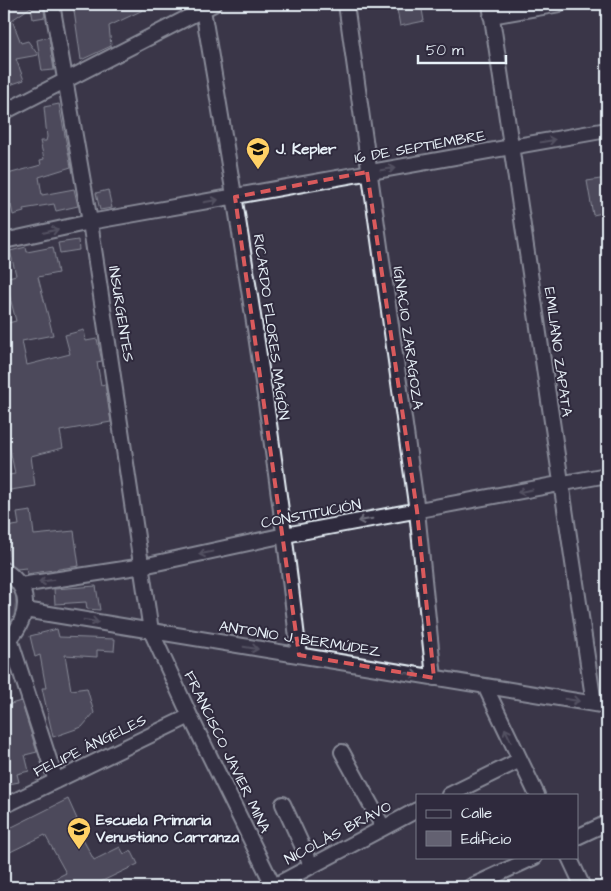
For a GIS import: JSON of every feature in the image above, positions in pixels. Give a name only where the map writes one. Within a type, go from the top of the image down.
[{"type":"street","name":"INSURGENTES","points":[[52,4],[90,222],[143,566],[151,631]]},
{"type":"street","name":"IGNACIO ZARAGOZA","points":[[346,4],[368,172],[417,511],[434,678]]},
{"type":"street","points":[[490,10],[560,4]]},
{"type":"street","points":[[4,112],[207,6]]},
{"type":"street","name":"RICARDO FLORES MAGÓN","points":[[207,6],[285,535],[299,656]]},
{"type":"street","name":"EMILIANO ZAPATA","points":[[490,10],[561,484],[601,705]]},
{"type":"street","name":"16 DE SEPTIEMBRE","points":[[4,241],[90,222],[607,130]]},
{"type":"street","name":"CONSTITUCIÓN","points":[[21,585],[143,566],[285,535],[607,475]]},
{"type":"street","points":[[4,570],[21,585],[25,610],[20,627],[7,639],[56,781]]},
{"type":"street","name":"ANTONIO J. BERMÚDEZ","points":[[25,610],[601,705]]},
{"type":"street","name":"FRANCISCO JAVIER MINA","points":[[151,631],[190,716],[274,886]]},
{"type":"street","points":[[485,686],[537,794]]},
{"type":"street","name":"FELIPE ÁNGELES","points":[[4,806],[190,716]]},
{"type":"street","points":[[342,752],[383,827]]},
{"type":"street","points":[[451,794],[520,760]]},
{"type":"street","points":[[282,804],[311,864]]},
{"type":"street","name":"NICOLÁS BRAVO","points":[[274,886],[311,864],[416,810]]},
{"type":"street","points":[[578,837],[607,823]]},
{"type":"street","points":[[470,887],[532,858]]},
{"type":"street","points":[[568,858],[583,887]]},
{"type":"highlighted area","points":[[367,172],[417,511],[434,678],[299,655],[235,197]]},
{"type":"shaded area","points":[[4,576],[17,589],[13,624],[4,630]]},
{"type":"building","points":[[4,4],[43,4],[45,17],[33,19],[31,7],[12,20],[21,43],[28,41],[38,55],[16,59],[24,80],[4,87],[4,74],[9,73],[4,64]]},
{"type":"building","points":[[73,4],[140,4],[143,10],[109,26],[111,46],[81,60]]},
{"type":"building","points":[[396,4],[421,4],[424,21],[400,26]]},
{"type":"building","points":[[49,37],[54,70],[42,71],[37,40]]},
{"type":"building","points":[[59,104],[71,167],[39,177],[42,195],[74,189],[78,206],[56,211],[54,204],[23,209],[24,212],[13,215],[11,205],[4,208],[4,175],[41,165],[40,160],[44,159],[40,141],[46,141],[47,137],[44,107]]},
{"type":"building","points":[[607,178],[607,212],[593,215],[587,181]]},
{"type":"building","points":[[108,190],[112,208],[100,210],[96,193]]},
{"type":"building","points":[[78,240],[79,250],[60,253],[58,243]]},
{"type":"building","points":[[26,247],[27,252],[53,247],[58,273],[38,277],[53,335],[22,341],[27,365],[70,354],[65,335],[84,330],[86,341],[97,339],[102,361],[97,362],[101,385],[105,384],[111,422],[60,431],[63,448],[31,456],[35,486],[5,491],[4,476],[15,474],[6,429],[4,430],[4,324],[16,321],[5,278],[16,275],[10,251]]},
{"type":"building","points":[[31,511],[34,535],[74,531],[79,566],[27,574],[26,568],[17,569],[10,564],[6,527],[19,525],[17,513]]},
{"type":"building","points":[[96,586],[100,610],[87,609],[86,602],[55,604],[54,589]]},
{"type":"building","points":[[57,629],[59,637],[115,639],[114,651],[97,650],[97,657],[65,655],[71,690],[87,688],[94,713],[82,727],[53,737],[42,688],[46,688],[40,655],[35,657],[30,636]]},
{"type":"building","points":[[21,701],[37,752],[25,755],[29,771],[17,774],[19,782],[4,785],[4,706]]},
{"type":"building","points":[[68,799],[77,819],[73,821],[94,860],[120,847],[124,854],[131,850],[138,864],[90,887],[38,887],[66,873],[45,835],[4,855],[4,831]]},
{"type":"place","name":"J. Kepler","points":[[258,170]]},
{"type":"place","name":"Escuela Primaria Venustiano Carranza","points":[[79,850]]}]
